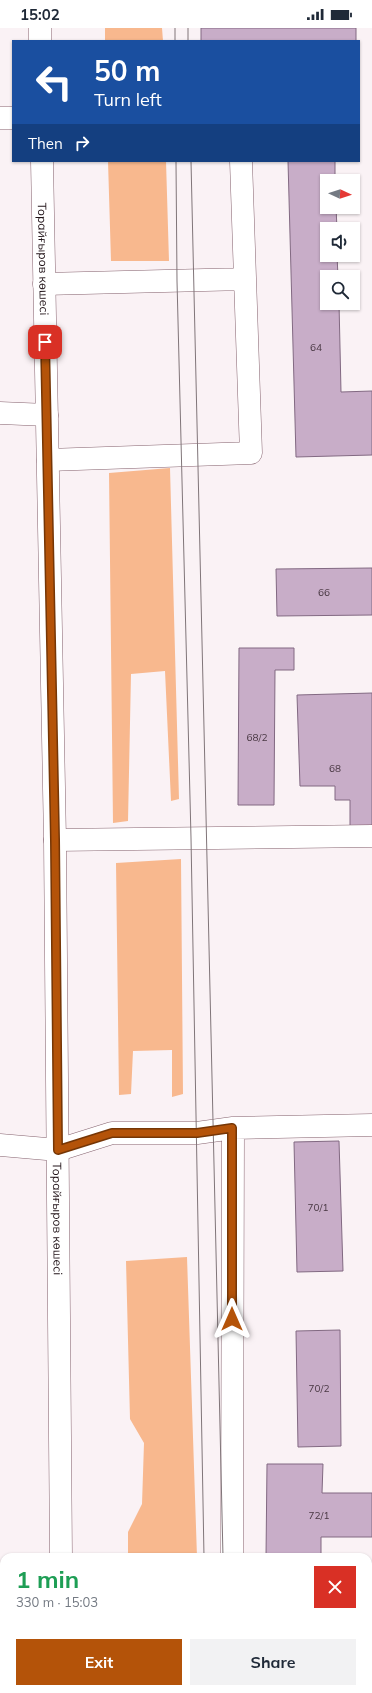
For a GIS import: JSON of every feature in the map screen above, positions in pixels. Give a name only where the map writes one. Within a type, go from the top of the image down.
[{"type":"main road","points":[[0,118],[12,118]]},
{"type":"main road","name":"Торайғыров көшесі","points":[[42,162],[55,840],[61,1553]]},
{"type":"main road","points":[[48,460],[251,453],[241,162]]},
{"type":"main road","points":[[44,284],[245,279]]},
{"type":"main road","points":[[0,413],[46,415]]},
{"type":"main road","points":[[55,840],[372,836]]},
{"type":"main road","points":[[0,1145],[58,1150],[112,1133],[197,1133],[232,1128],[372,1125]]},
{"type":"main road","points":[[232,1128],[232,1553]]},
{"type":"shaded area","points":[[105,28],[162,28],[163,40],[105,40]]},
{"type":"shaded area","points":[[108,162],[166,162],[169,261],[111,261]]},
{"type":"shaded area","points":[[170,468],[179,799],[171,801],[165,671],[131,674],[128,821],[113,823],[109,473]]},
{"type":"shaded area","points":[[181,859],[183,1094],[172,1097],[172,1050],[133,1051],[131,1094],[119,1095],[116,863]]},
{"type":"shaded area","points":[[187,1257],[197,1553],[128,1553],[128,1532],[142,1504],[144,1443],[130,1419],[126,1261]]},
{"type":"building","points":[[201,28],[356,28],[356,40],[201,40]]},
{"type":"building","points":[[288,162],[335,162],[335,174],[320,174],[320,214],[336,214],[337,222],[320,222],[320,262],[337,262],[338,270],[320,270],[320,310],[339,310],[341,392],[372,391],[372,455],[296,457]]},
{"type":"building","points":[[372,568],[372,615],[277,616],[276,569]]},
{"type":"building","points":[[239,648],[294,648],[294,670],[275,670],[274,805],[238,805]]},
{"type":"building","points":[[372,693],[372,830],[350,829],[350,800],[335,800],[335,786],[300,786],[297,695]]},
{"type":"building","points":[[339,1141],[343,1271],[297,1272],[294,1142]]},
{"type":"building","points":[[340,1330],[341,1446],[298,1447],[296,1331]]},
{"type":"building","points":[[267,1464],[323,1464],[322,1493],[372,1493],[372,1537],[321,1537],[321,1553],[266,1553]]},
{"type":"tram line","points":[[175,28],[175,40]]},
{"type":"tram line","points":[[188,28],[188,40]]},
{"type":"tram line","points":[[176,162],[177,281],[191,838],[204,1553]]},
{"type":"tram line","points":[[191,162],[223,1553]]},
{"type":"route","points":[[45,342],[55,840],[58,1150],[112,1133],[197,1133],[232,1128],[232,1319]]}]
